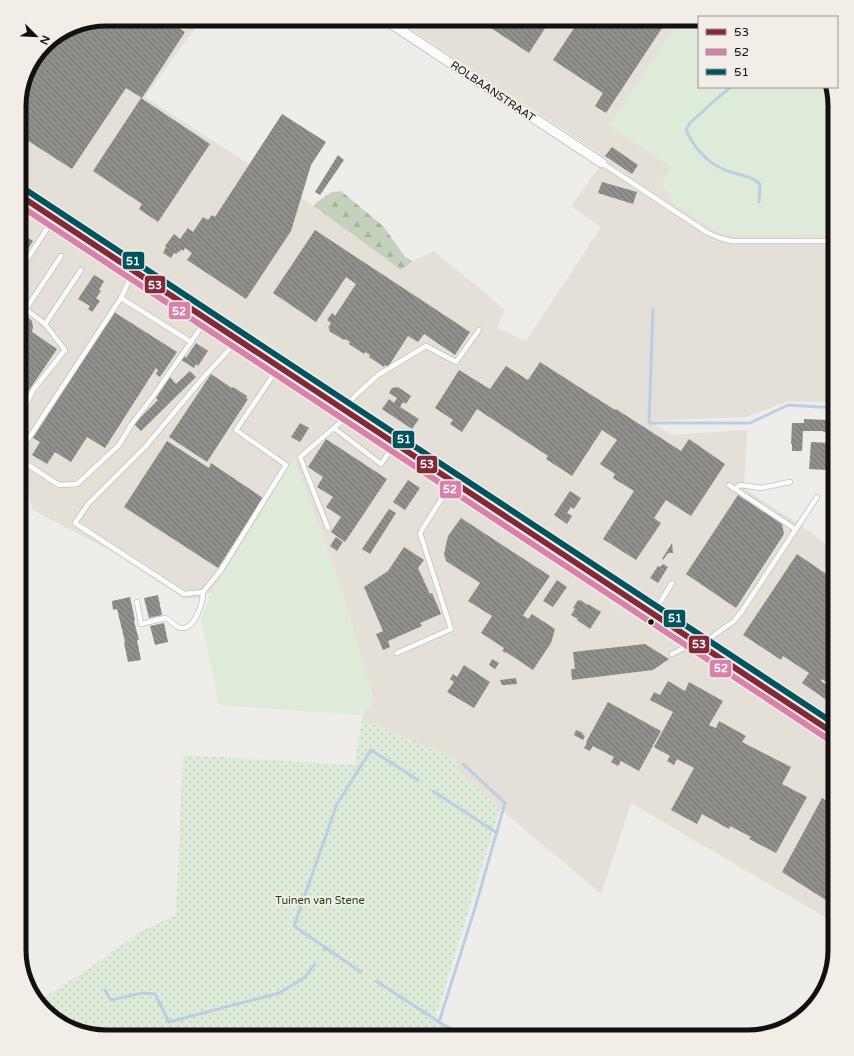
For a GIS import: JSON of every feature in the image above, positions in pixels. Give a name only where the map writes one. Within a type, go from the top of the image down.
[{"type":"main road","points":[[26,200],[828,729]]},
{"type":"street","name":"ROLBAANSTRAAT","points":[[395,26],[602,163]]},
{"type":"lane","points":[[602,163],[708,233],[720,238],[731,241],[828,241]]},
{"type":"lane","points":[[26,261],[48,228],[57,220]]},
{"type":"lane","points":[[26,405],[33,390],[64,350],[45,324],[26,309],[61,256]]},
{"type":"lane","points":[[45,324],[81,270]]},
{"type":"lane","points":[[26,442],[121,298],[134,271]]},
{"type":"lane","points":[[121,298],[191,342]]},
{"type":"lane","points":[[26,464],[59,485],[77,484],[119,445],[131,425],[154,395],[207,319]]},
{"type":"lane","points":[[328,528],[300,458],[334,428],[356,395],[378,375],[426,346],[456,362],[479,330]]},
{"type":"lane","points":[[203,592],[184,594],[75,523],[88,504],[146,446],[202,379],[238,340]]},
{"type":"lane","points":[[138,602],[141,624],[165,618],[177,627],[182,628],[186,627],[192,622],[196,616],[203,600],[203,592],[221,570],[286,465],[236,430],[279,366]]},
{"type":"lane","points":[[334,428],[381,464],[395,444]]},
{"type":"lane","points":[[734,489],[740,485],[761,488],[790,482]]},
{"type":"lane","points":[[398,653],[451,629],[420,533],[447,490],[457,484]]},
{"type":"lane","points":[[729,485],[795,529]]},
{"type":"lane","points":[[672,654],[701,644],[734,621],[817,497]]},
{"type":"lane","points":[[653,613],[672,584]]},
{"type":"shaded area","points":[[197,26],[145,97],[314,206],[401,270],[413,261],[434,251],[505,310],[497,328],[526,341],[601,227],[571,206],[606,158],[407,26],[698,26],[698,88],[828,105],[828,403],[789,401],[746,417],[649,421],[671,435],[747,430],[744,488],[803,527],[828,546],[828,919],[631,803],[601,894],[455,769],[460,761],[362,719],[362,715],[374,701],[344,597],[329,552],[294,460],[212,592],[199,598],[184,599],[109,550],[33,510],[26,493],[26,101],[29,85],[34,71],[44,56],[56,56],[56,44],[80,30],[96,27]]},
{"type":"green space","points":[[675,26],[698,26],[698,88],[825,88],[828,101],[828,234],[737,236],[726,235],[713,229],[674,204],[661,184],[671,167],[608,126]]},
{"type":"green space","points":[[341,191],[384,227],[405,257],[413,261],[401,270],[314,206],[317,202],[332,192]]},
{"type":"green space","points":[[294,459],[329,552],[344,597],[374,701],[362,715],[219,705],[201,618],[212,592]]},
{"type":"green space","name":"Tuinen van Stene","points":[[362,719],[460,761],[456,770],[500,809],[435,1020],[453,1030],[106,1030],[76,1024],[57,1013],[46,1003],[43,998],[84,972],[141,931],[176,915],[183,755],[355,765]]},
{"type":"building","points":[[106,26],[176,26],[185,32],[142,98],[126,88],[72,169],[26,139],[26,101],[32,76],[44,56],[56,56],[56,44],[66,37],[80,30]]},
{"type":"building","points":[[488,26],[546,26],[529,53]]},
{"type":"building","points":[[575,26],[663,26],[606,113],[595,106],[603,93],[553,60]]},
{"type":"building","points":[[141,98],[210,144],[158,222],[139,209],[142,204],[93,171]]},
{"type":"building","points":[[282,114],[326,142],[311,165],[291,231],[246,299],[187,260],[192,253],[185,248],[183,251],[181,249],[180,252],[178,251],[177,254],[174,253],[171,258],[163,253],[166,247],[165,246],[174,234],[180,239],[188,228],[193,232],[203,217],[208,220],[212,215],[215,217]]},
{"type":"building","points":[[612,147],[638,165],[632,174],[605,156]]},
{"type":"building","points":[[338,155],[344,160],[320,195],[315,192]]},
{"type":"building","points":[[602,182],[637,192],[633,204],[598,193]]},
{"type":"building","points":[[315,230],[470,332],[455,355],[424,334],[418,342],[408,336],[388,367],[385,365],[384,367],[369,357],[370,355],[365,352],[364,354],[349,344],[350,342],[329,331],[330,329],[328,328],[331,323],[327,320],[332,313],[335,316],[356,284],[346,277],[316,322],[273,293]]},
{"type":"building","points":[[26,237],[33,241],[26,252]]},
{"type":"building","points":[[94,275],[104,281],[99,290],[101,291],[96,298],[100,301],[92,312],[88,309],[90,306],[78,299]]},
{"type":"building","points":[[114,312],[177,352],[160,377],[156,374],[158,370],[156,368],[105,448],[87,437],[71,462],[55,452],[47,464],[32,455],[40,442],[33,438]]},
{"type":"building","points":[[26,317],[32,321],[32,332],[57,349],[26,395]]},
{"type":"building","points":[[196,343],[208,351],[198,366],[196,364],[194,368],[181,360],[184,356],[186,358]]},
{"type":"building","points":[[540,362],[681,451],[689,439],[725,464],[691,516],[666,500],[654,518],[661,523],[636,560],[603,539],[634,491],[613,478],[615,474],[600,464],[617,440],[602,430],[572,476],[546,459],[548,456],[477,409],[462,432],[450,424],[453,420],[435,408],[459,370],[490,389],[506,366],[528,380]]},
{"type":"building","points":[[190,371],[196,377],[141,431],[134,424],[158,400],[156,398],[170,377],[176,384]]},
{"type":"building","points":[[211,374],[247,396],[246,398],[248,399],[207,462],[169,437]]},
{"type":"building","points":[[398,387],[411,396],[406,404],[403,402],[400,407],[419,419],[412,429],[382,409],[389,399],[394,403],[397,398],[389,393],[392,388]]},
{"type":"building","points":[[804,419],[828,420],[828,432],[803,431],[802,451],[792,451],[792,423],[804,423]]},
{"type":"building","points":[[300,423],[309,428],[300,442],[291,437]]},
{"type":"building","points":[[326,439],[387,479],[345,542],[331,532],[341,517],[326,507],[333,497],[317,487],[323,477],[308,467]]},
{"type":"building","points":[[167,441],[209,468],[211,463],[263,498],[218,568],[124,507]]},
{"type":"building","points":[[811,442],[828,443],[827,470],[809,469]]},
{"type":"building","points":[[408,480],[420,488],[405,510],[393,502]]},
{"type":"building","points":[[570,491],[581,498],[574,509],[571,507],[567,513],[572,516],[567,524],[554,515]]},
{"type":"building","points":[[738,495],[782,524],[784,534],[736,608],[686,574]]},
{"type":"building","points":[[389,509],[396,513],[370,554],[362,549]]},
{"type":"building","points":[[461,518],[550,576],[523,615],[528,619],[532,614],[555,629],[551,643],[533,670],[506,652],[502,651],[504,648],[481,633],[492,616],[468,601],[480,583],[446,561],[444,554],[448,536]]},
{"type":"building","points":[[336,537],[343,542],[337,551],[330,546]]},
{"type":"building","points":[[672,543],[673,553],[668,553],[663,560],[662,559]]},
{"type":"building","points":[[404,547],[424,560],[418,568],[430,594],[432,593],[441,614],[420,623],[422,626],[388,641],[390,647],[383,650],[376,634],[383,631],[364,587],[388,571]]},
{"type":"building","points":[[797,554],[828,575],[828,683],[822,679],[821,681],[828,686],[828,701],[802,683],[809,673],[783,656],[781,660],[743,635]]},
{"type":"building","points":[[663,564],[668,567],[658,583],[650,578],[658,566],[660,567]]},
{"type":"building","points":[[557,580],[567,587],[553,607],[543,601]]},
{"type":"building","points":[[158,595],[162,615],[149,618],[144,598]]},
{"type":"building","points":[[130,597],[139,640],[137,640],[141,660],[128,662],[117,609],[113,610],[112,601]]},
{"type":"building","points":[[578,600],[581,600],[587,605],[588,604],[601,612],[590,629],[571,615]]},
{"type":"building","points":[[164,623],[168,642],[155,645],[150,626]]},
{"type":"building","points":[[645,644],[669,659],[653,670],[572,680],[571,669],[575,669],[573,652]]},
{"type":"building","points":[[492,659],[499,663],[495,669],[489,665]]},
{"type":"building","points":[[464,665],[490,682],[474,708],[447,692],[454,682],[450,679],[453,674],[457,677]]},
{"type":"building","points":[[516,678],[517,684],[502,685],[500,680]]},
{"type":"building","points":[[668,681],[685,691],[689,682],[723,701],[709,725],[716,728],[719,721],[746,736],[742,742],[791,767],[782,784],[807,797],[776,853],[749,839],[751,837],[730,826],[729,829],[702,814],[697,824],[671,810],[694,768],[677,759],[674,765],[667,761],[670,756],[654,747],[673,712],[650,700],[654,692],[660,695]]},
{"type":"building","points":[[608,702],[661,731],[639,771],[621,761],[618,766],[611,762],[614,757],[593,746],[590,751],[584,748]]},
{"type":"building","points":[[576,730],[583,733],[582,734],[585,736],[583,740],[574,735]]},
{"type":"building","points":[[822,798],[828,802],[828,902],[782,872]]},
{"type":"waterway","points":[[730,88],[690,123],[686,130],[694,145],[711,163],[718,167],[751,178],[760,184],[759,202]]},
{"type":"waterway","points":[[653,309],[649,423],[748,423]]},
{"type":"waterway","points":[[750,423],[788,405],[828,408]]},
{"type":"waterway","points":[[324,950],[326,948],[294,926],[337,804],[371,750],[418,780]]},
{"type":"waterway","points":[[453,1030],[439,1022],[475,908],[505,803],[463,764]]},
{"type":"waterway","points":[[433,791],[497,833]]},
{"type":"waterway","points":[[326,948],[361,972]]},
{"type":"waterway","points":[[105,990],[111,1000],[142,993],[155,994],[169,1022],[279,993],[304,978],[315,964]]},
{"type":"waterway","points":[[376,981],[439,1022]]},
{"type":"transit line","name":"51","points":[[26,190],[828,719]]},
{"type":"transit line","name":"53","points":[[26,200],[828,729]]},
{"type":"transit line","name":"52","points":[[26,210],[828,739]]}]
